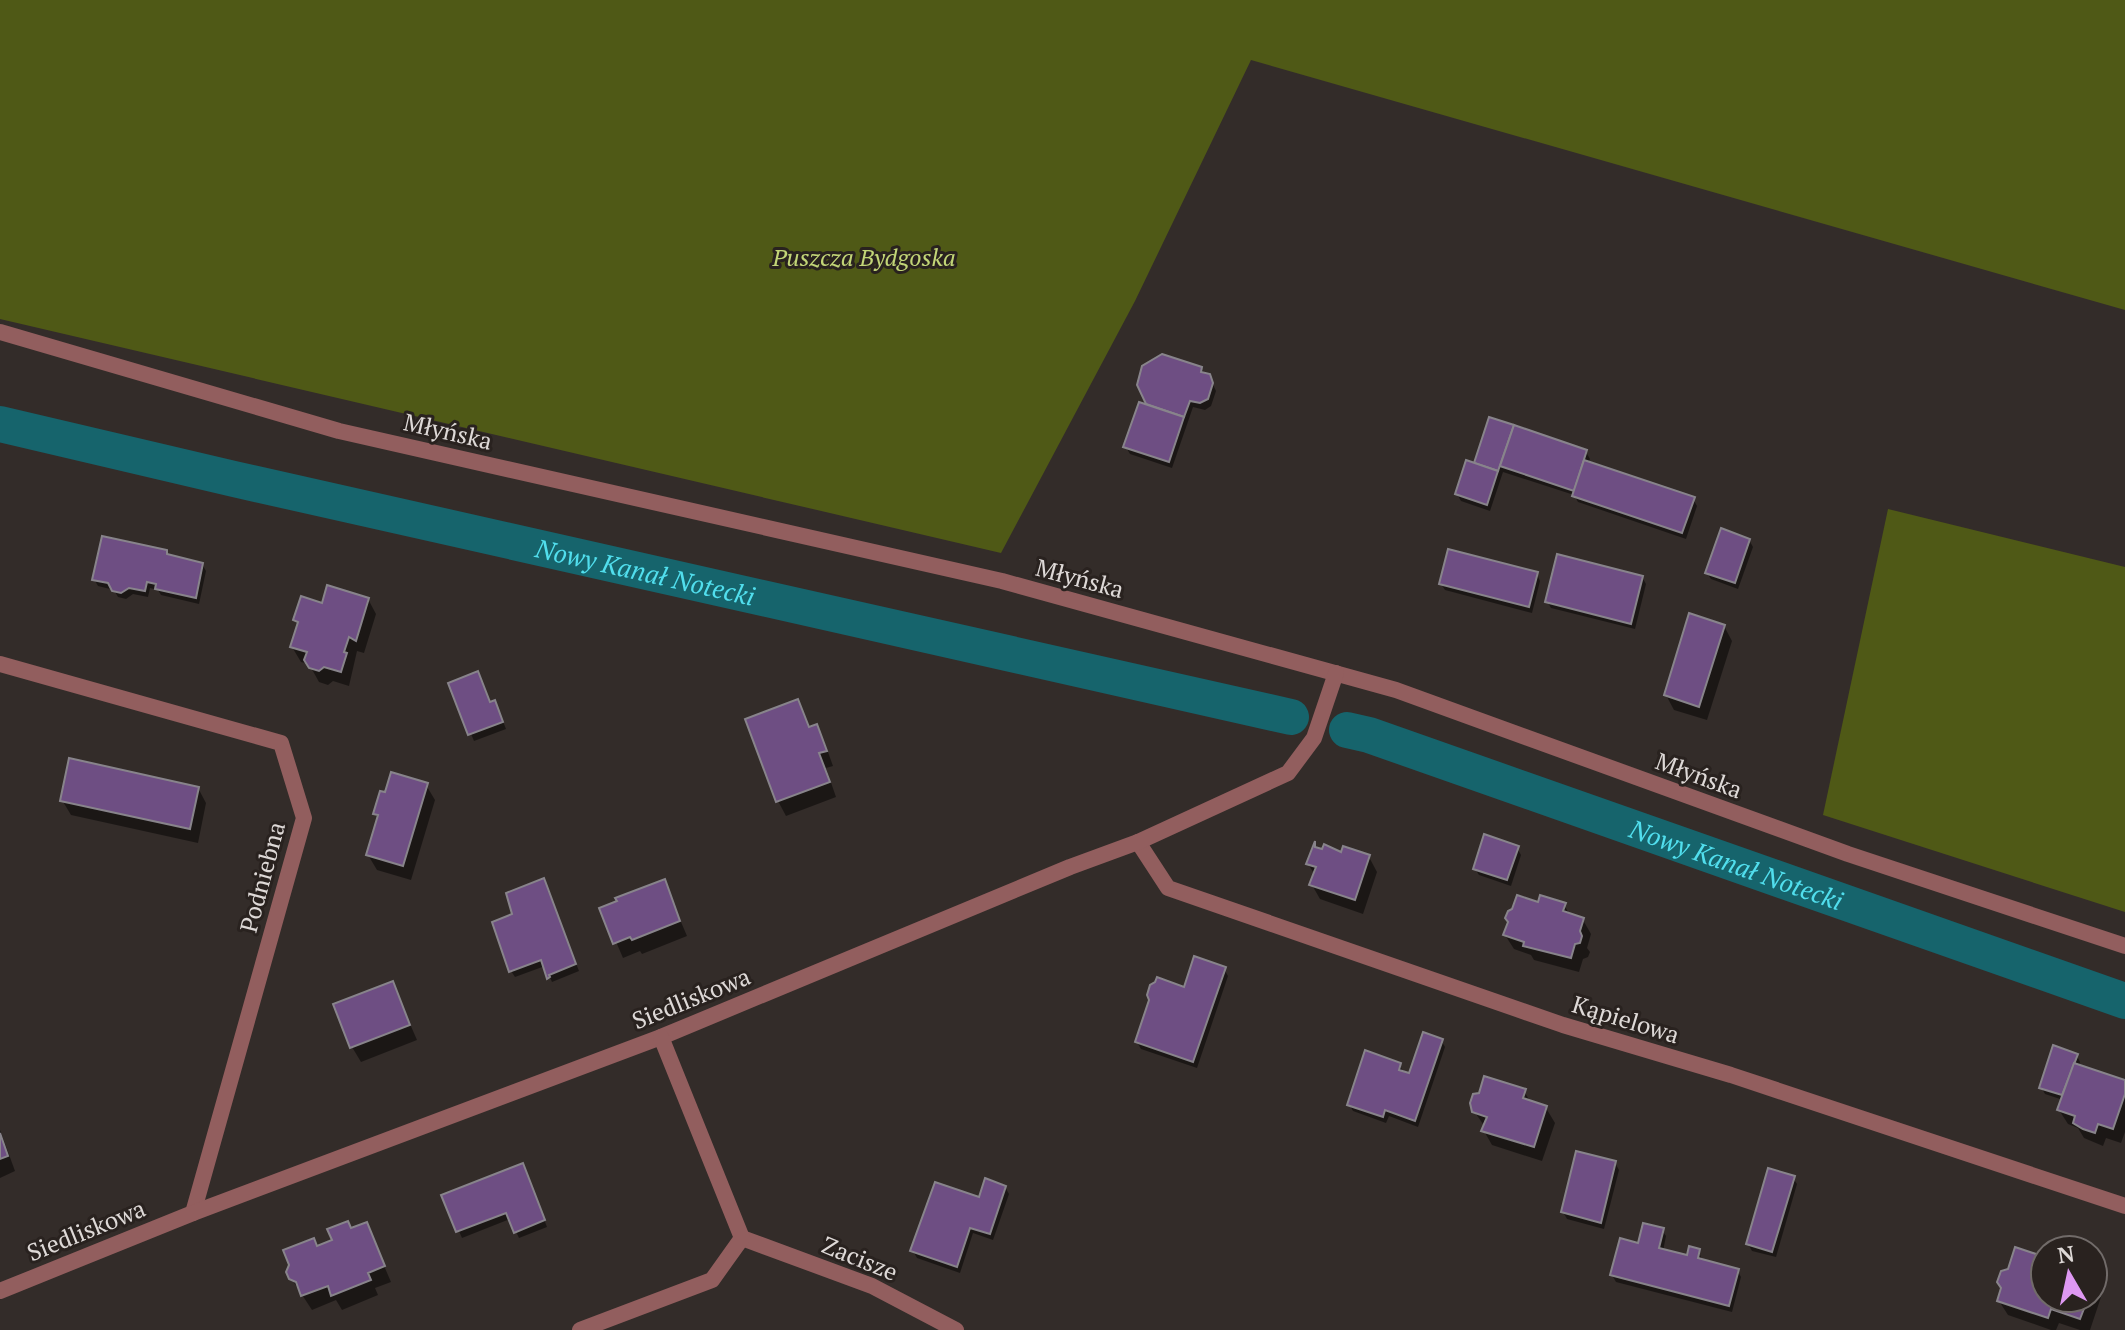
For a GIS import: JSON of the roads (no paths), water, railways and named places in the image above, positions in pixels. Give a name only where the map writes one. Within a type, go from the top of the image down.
[{"type":"street","name":"Młyńska","points":[[0,332],[339,431],[1002,581],[1396,690],[1848,854],[2125,946]]},
{"type":"street","name":"Podniebna","points":[[0,664],[281,743],[304,818],[193,1213]]},
{"type":"street","name":"Siedliskowa","points":[[0,1291],[193,1213],[661,1037],[1070,867],[1138,842],[1288,773],[1314,738],[1336,673]]},
{"type":"street","name":"Kąpielowa","points":[[1138,842],[1168,888],[1563,1025],[1731,1075],[2125,1206]]},
{"type":"street","points":[[580,1330],[712,1280],[742,1238],[661,1037]]},
{"type":"street","name":"Zacisze","points":[[742,1238],[872,1286],[956,1330]]},
{"type":"waterway","name":"Nowy Kanał Notecki","points":[[0,424],[1291,717]]},
{"type":"waterway","name":"Nowy Kanał Notecki","points":[[1347,730],[1369,735],[2125,1001]]},
{"type":"park label","name":"Puszcza Bydgoska","points":[[864,257]]}]
